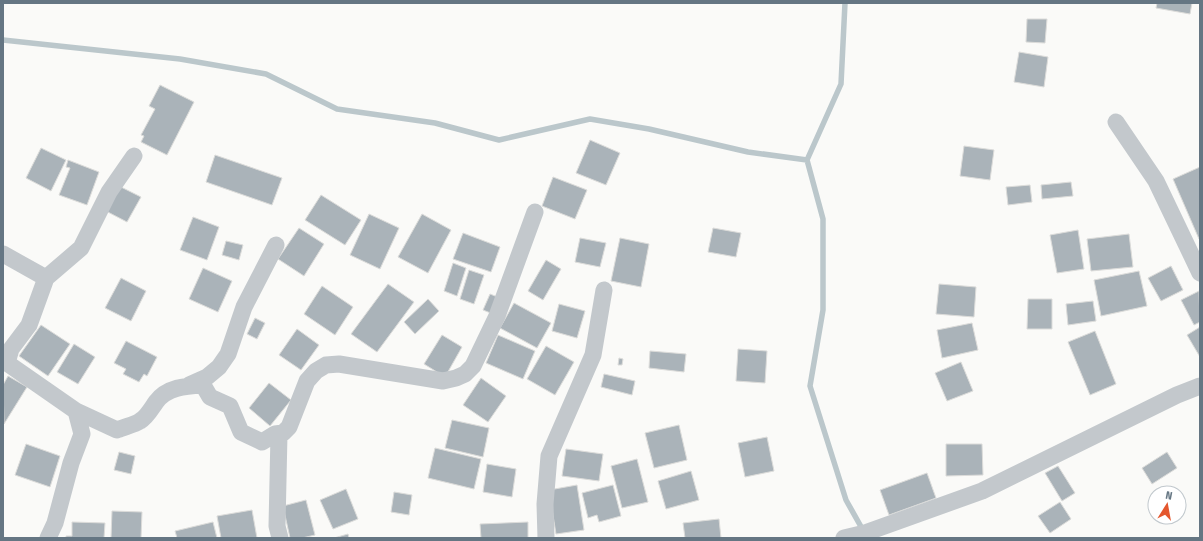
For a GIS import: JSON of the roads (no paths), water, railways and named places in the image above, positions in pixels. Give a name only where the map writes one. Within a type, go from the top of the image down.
[{"type":"street","points":[[1116,122],[1156,181],[1200,273]]},
{"type":"street","points":[[134,156],[109,192],[81,248],[46,278],[29,325],[7,350],[7,363],[76,411],[117,430],[141,420],[167,392],[187,386],[206,377],[219,367],[228,354],[244,307],[276,245]]},
{"type":"street","points":[[187,386],[203,385],[210,397],[230,406],[241,432],[262,442],[275,434],[279,434],[289,427],[307,381],[316,371],[326,365],[339,364],[443,381],[465,374],[473,366],[497,316],[535,212]]},
{"type":"street","points":[[3,254],[46,278]]},
{"type":"street","points":[[546,538],[544,504],[549,456],[593,355],[604,290]]},
{"type":"street","points":[[844,538],[872,530],[982,491],[1177,395],[1200,386]]},
{"type":"street","points":[[48,538],[55,523],[70,463],[82,434],[76,411]]},
{"type":"street","points":[[279,434],[277,526],[280,538]]},
{"type":"waterway","points":[[845,3],[841,84],[807,160],[823,219],[823,310],[810,386],[846,500],[864,532]]},
{"type":"waterway","points":[[3,40],[180,59],[266,74],[337,109],[435,123],[499,140],[590,119],[649,129],[748,152],[807,160]]}]
